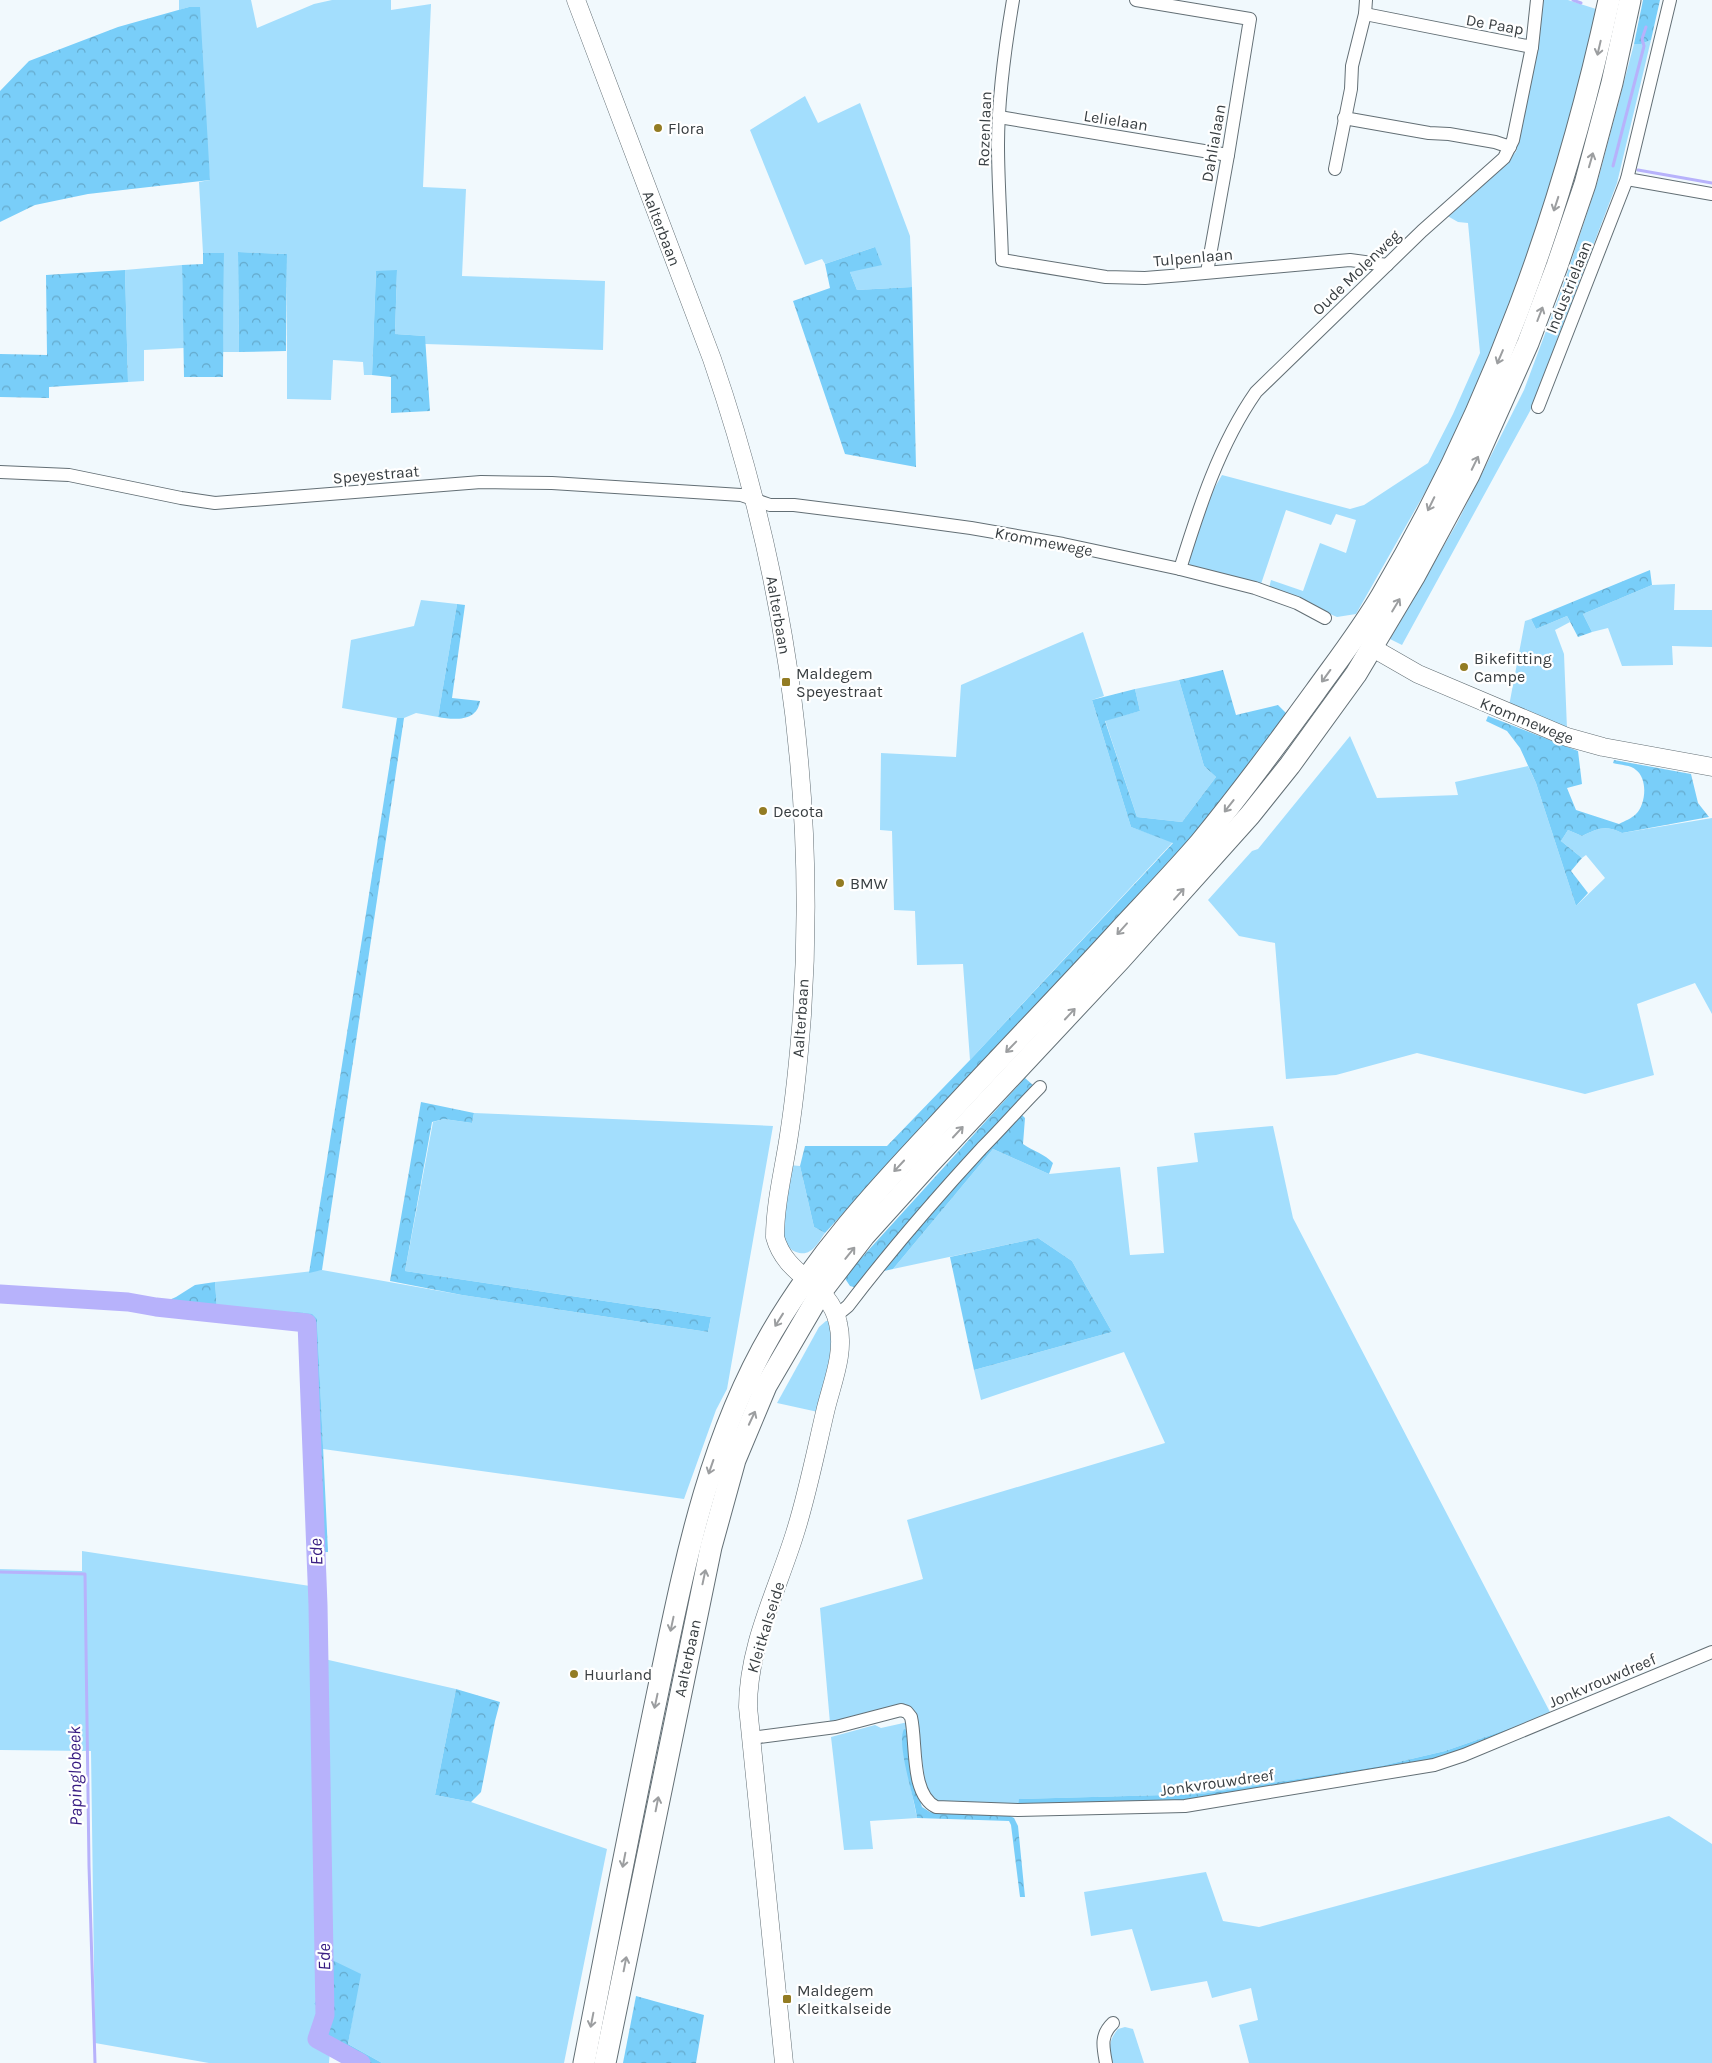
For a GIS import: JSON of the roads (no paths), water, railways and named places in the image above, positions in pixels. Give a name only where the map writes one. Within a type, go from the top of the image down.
[{"type":"highway","points":[[1363,642],[1381,597],[1428,511],[1479,405],[1524,298],[1565,177],[1592,78],[1609,0]]},
{"type":"highway","points":[[813,1286],[823,1253],[880,1186],[1098,954],[1198,844],[1272,751],[1363,642],[1415,575],[1468,475],[1528,343],[1558,266],[1585,184],[1612,83],[1630,0]]},
{"type":"highway","name":"Aalterbaan","points":[[584,2063],[666,1654],[691,1540],[708,1477],[736,1402],[772,1332],[813,1286]]},
{"type":"highway","name":"Aalterbaan","points":[[605,2063],[687,1658],[711,1547],[725,1494],[748,1426],[813,1286]]},
{"type":"main road","name":"Aalterbaan","points":[[576,0],[712,359],[756,500],[779,608],[790,674],[798,750],[804,835],[805,899],[802,1016],[789,1135],[774,1237],[778,1248],[788,1264],[813,1286]]},
{"type":"main road","name":"Krommewege","points":[[1363,642],[1412,671],[1508,714],[1567,737],[1603,747],[1712,767]]},
{"type":"main road","name":"Kleitkalseide","points":[[784,2063],[748,1707],[750,1674],[761,1630],[801,1514],[837,1368],[840,1341],[837,1315],[833,1305],[813,1286]]},
{"type":"street","name":"Rozenlaan","points":[[1002,260],[998,144],[999,117],[1006,41],[1013,0]]},
{"type":"street","name":"Dahlialaan","points":[[1136,0],[1250,19],[1207,272]]},
{"type":"street","points":[[1335,170],[1351,89],[1352,66],[1366,14],[1366,0]]},
{"type":"street","name":"Oude Molenweg","points":[[1180,569],[1205,489],[1245,407],[1269,377],[1460,196],[1504,158],[1510,147],[1532,47],[1537,0]]},
{"type":"street","name":"Industrielaan","points":[[1538,407],[1626,179],[1670,0]]},
{"type":"street","name":"De Paap","points":[[1366,14],[1532,47]]},
{"type":"street","name":"Lelielaan","points":[[999,117],[1228,155]]},
{"type":"street","points":[[1344,118],[1495,142],[1510,147]]},
{"type":"street","points":[[1626,179],[1712,194]]},
{"type":"street","name":"Tulpenlaan","points":[[1002,260],[1106,277],[1145,278],[1350,260],[1387,265]]},
{"type":"street","name":"Speyestraat","points":[[0,472],[69,476],[215,503],[445,485],[523,481],[741,494],[756,500]]},
{"type":"street","name":"Krommewege","points":[[756,500],[770,505],[794,505],[971,528],[1063,544],[1180,569],[1255,588],[1297,603],[1325,618]]},
{"type":"street","points":[[837,1315],[848,1306],[911,1227],[1018,1108],[1040,1087]]},
{"type":"street","name":"Jonkvrouwdreef","points":[[751,1738],[836,1727],[901,1710],[907,1712],[911,1717],[918,1783],[922,1795],[928,1803],[936,1807],[1018,1810],[1185,1806],[1434,1765],[1474,1752],[1712,1652]]},
{"type":"street","points":[[1106,2063],[1103,2040],[1108,2028],[1113,2023]]},
{"type":"waterway","points":[[1573,0],[1581,3]]},
{"type":"waterway","points":[[1613,166],[1644,46],[1642,39],[1646,27]]},
{"type":"waterway","points":[[1638,170],[1712,183]]},
{"type":"waterway","name":"Ede","points":[[0,1294],[128,1302],[156,1307],[307,1323],[318,1605],[325,2015],[317,2039],[361,2063]]},
{"type":"waterway","name":"Papinglobeek","points":[[0,1572],[85,1574],[89,1866],[95,2063]]},
{"type":"place","name":"Flora","points":[[658,128]]},
{"type":"place","name":"Bikefitting Campe","points":[[1464,667]]},
{"type":"place","name":"Maldegem Speyestraat","points":[[786,682]]},
{"type":"place","name":"Decota","points":[[763,811]]},
{"type":"place","name":"BMW","points":[[840,883]]},
{"type":"place","name":"Huurland","points":[[574,1674]]},
{"type":"place","name":"Maldegem Kleitkalseide","points":[[787,1999]]}]
